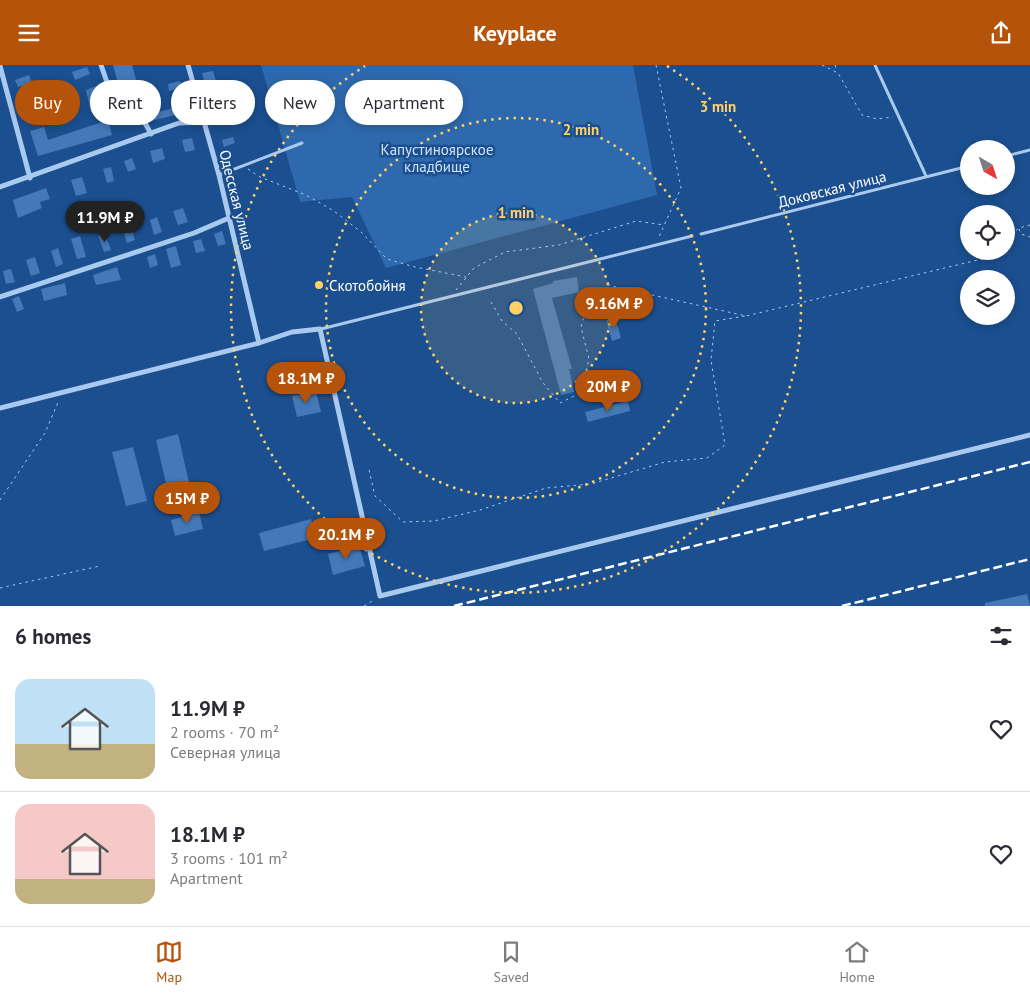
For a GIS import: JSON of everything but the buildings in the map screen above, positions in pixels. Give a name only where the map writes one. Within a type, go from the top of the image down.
[{"type":"street","points":[[101,65],[109,88],[122,92],[138,109],[151,134]]},
{"type":"street","name":"Одесская улица","points":[[188,65],[192,80]]},
{"type":"street","points":[[0,67],[30,177]]},
{"type":"street","points":[[0,187],[174,125]]},
{"type":"street","name":"Одесская улица","points":[[205,125],[219,175],[259,343]]},
{"type":"street","points":[[0,297],[194,233],[229,218]]},
{"type":"street","points":[[0,408],[259,343],[292,332],[320,329],[380,596],[1030,435]]},
{"type":"lane","points":[[875,65],[926,177]]},
{"type":"lane","points":[[219,175],[302,143]]},
{"type":"lane","points":[[1015,154],[1030,150]]},
{"type":"lane","name":"Доковская улица","points":[[701,234],[960,168]]},
{"type":"lane","points":[[320,329],[692,236]]},
{"type":"path","points":[[655,245],[681,188],[656,65]]},
{"type":"path","points":[[822,65],[838,73]]},
{"type":"path","points":[[835,65],[862,115],[877,119],[898,116]]},
{"type":"path","points":[[243,166],[260,177],[306,195],[334,211],[360,232],[387,259],[415,267],[466,277]]},
{"type":"path","points":[[451,296],[474,267],[505,252],[559,245],[636,221],[664,225]]},
{"type":"path","points":[[1015,231],[1019,228],[1030,225]]},
{"type":"path","points":[[1019,228],[1021,234],[1030,237]]},
{"type":"path","points":[[369,470],[375,496],[403,522],[411,522],[444,519],[480,510],[546,489],[591,484],[665,462],[708,458],[725,445],[711,360],[715,321],[746,316],[978,260]]},
{"type":"path","points":[[491,302],[502,321],[517,334],[543,383],[560,403],[580,393],[589,359],[581,327],[589,297],[608,285],[746,316]]},
{"type":"path","points":[[0,500],[45,433],[62,392]]},
{"type":"path","points":[[0,588],[100,566]]},
{"type":"path","points":[[364,606],[380,596]]},
{"type":"green space","name":"Капустиноярское кладбище","points":[[261,65],[633,65],[657,195],[386,268],[352,197],[300,202],[278,125],[335,125],[335,80],[265,80]]},
{"type":"railway","points":[[454,606],[1030,462]]},
{"type":"railway","points":[[842,606],[1030,559]]},
{"type":"place","name":"Скотобойня","points":[[319,285]]}]
